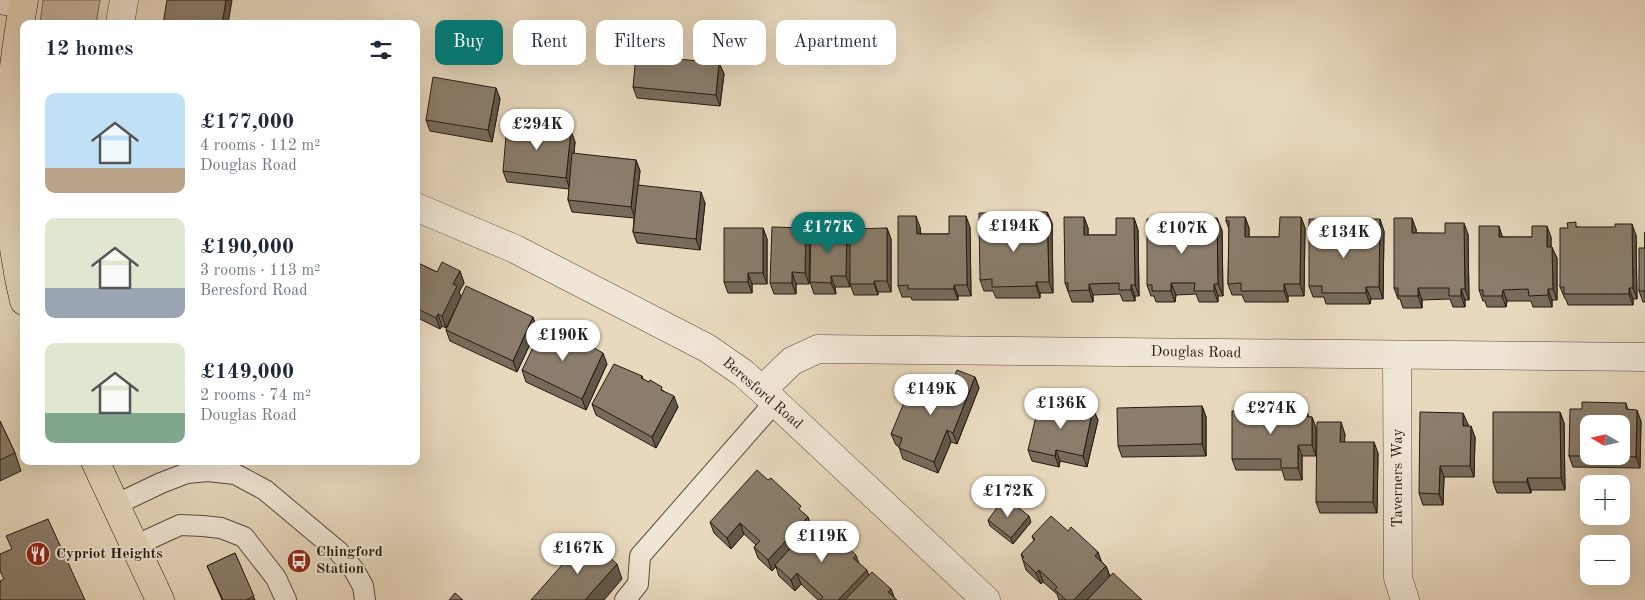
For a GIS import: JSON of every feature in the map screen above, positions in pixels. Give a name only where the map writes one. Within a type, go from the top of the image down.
[{"type":"main road","points":[[16,1],[10,91],[14,148],[3,219],[14,271],[20,288]]},
{"type":"main road","points":[[97,465],[160,600]]},
{"type":"street","points":[[121,20],[124,0]]},
{"type":"street","name":"Beresford Road","points":[[420,209],[515,250],[707,348],[743,373],[986,600]]},
{"type":"street","name":"Douglas Road","points":[[768,397],[792,361],[818,349],[1645,357]]},
{"type":"street","name":"Taverners Way","points":[[1397,356],[1398,578],[1405,600]]},
{"type":"lane","points":[[625,600],[638,584],[640,556],[768,397]]},
{"type":"lane","points":[[115,505],[187,473],[208,471],[236,474],[265,490],[339,552],[354,570],[363,586],[365,600]]},
{"type":"lane","points":[[134,546],[180,525],[220,528],[244,538],[276,578],[286,600]]},
{"type":"shaded area","points":[[43,0],[100,0],[97,20],[40,20]]},
{"type":"building","points":[[167,0],[226,0],[223,20],[164,20]]},
{"type":"building","points":[[683,60],[693,60],[693,65],[719,65],[716,95],[633,87],[635,65],[683,65]]},
{"type":"building","points":[[433,77],[496,88],[488,130],[426,120]]},
{"type":"building","points":[[507,124],[571,131],[566,178],[503,171]]},
{"type":"building","points":[[572,153],[636,160],[631,207],[568,200]]},
{"type":"building","points":[[638,185],[701,192],[696,239],[633,232]]},
{"type":"building","points":[[1031,212],[1047,212],[1049,282],[1036,282],[1036,286],[992,287],[992,279],[980,280],[979,213],[997,213],[998,232],[1031,232]]},
{"type":"building","points":[[898,216],[916,216],[917,234],[949,234],[949,216],[966,216],[967,285],[954,285],[954,289],[908,289],[908,285],[898,286]]},
{"type":"building","points":[[1064,217],[1084,217],[1084,235],[1116,235],[1116,218],[1134,218],[1135,285],[1131,285],[1131,290],[1119,290],[1119,283],[1089,284],[1089,290],[1068,291],[1068,283],[1065,283]]},
{"type":"building","points":[[1226,217],[1245,217],[1245,237],[1279,237],[1280,217],[1301,217],[1300,284],[1284,284],[1284,291],[1241,291],[1241,283],[1228,284],[1229,221],[1226,221]]},
{"type":"building","points":[[1165,218],[1165,229],[1197,228],[1198,218],[1217,218],[1218,284],[1214,284],[1214,291],[1194,291],[1195,283],[1171,283],[1171,291],[1152,291],[1152,285],[1147,285],[1147,219]]},
{"type":"building","points":[[1394,218],[1412,218],[1412,233],[1445,233],[1445,223],[1464,223],[1465,289],[1461,289],[1461,296],[1449,296],[1449,288],[1418,288],[1418,296],[1398,296],[1398,288],[1394,288]]},
{"type":"building","points":[[1309,219],[1327,219],[1327,238],[1362,237],[1362,219],[1380,219],[1379,287],[1366,287],[1366,293],[1322,293],[1322,286],[1309,286]]},
{"type":"building","points":[[1576,222],[1576,227],[1615,227],[1615,224],[1632,224],[1633,288],[1629,288],[1629,294],[1564,294],[1564,287],[1560,287],[1560,228],[1568,228],[1567,223]]},
{"type":"building","points":[[1479,226],[1499,226],[1499,237],[1532,237],[1532,226],[1547,226],[1547,247],[1552,247],[1553,289],[1548,289],[1548,295],[1529,296],[1528,289],[1503,290],[1502,296],[1483,296],[1483,290],[1479,290]]},
{"type":"building","points":[[772,227],[806,228],[805,273],[792,272],[792,283],[770,283]]},
{"type":"building","points":[[811,227],[847,228],[846,276],[831,276],[831,283],[810,282]]},
{"type":"building","points":[[724,228],[763,228],[763,273],[748,273],[748,282],[724,282]]},
{"type":"building","points":[[887,228],[887,281],[874,281],[874,284],[850,284],[850,229]]},
{"type":"building","points":[[1639,248],[1645,248],[1645,291],[1639,291]]},
{"type":"building","points":[[442,262],[460,271],[453,284],[457,286],[442,316],[438,314],[436,318],[420,310],[420,264],[437,272]]},
{"type":"building","points":[[466,286],[533,317],[513,361],[446,330]]},
{"type":"building","points":[[544,325],[576,341],[578,339],[603,353],[582,399],[522,370]]},
{"type":"building","points":[[614,364],[642,376],[641,378],[649,382],[650,380],[662,387],[661,390],[674,396],[652,437],[592,404]]},
{"type":"building","points":[[957,370],[975,377],[953,433],[947,430],[934,462],[899,448],[902,438],[891,434],[908,393],[914,396],[919,382],[947,393]]},
{"type":"building","points":[[1067,402],[1093,409],[1083,456],[1056,450],[1055,456],[1028,450],[1039,404],[1066,410]]},
{"type":"building","points":[[1582,402],[1626,403],[1626,409],[1637,410],[1636,457],[1630,457],[1630,415],[1580,415],[1580,456],[1569,456],[1570,409],[1582,409]]},
{"type":"building","points":[[1202,406],[1202,444],[1118,446],[1117,408]]},
{"type":"building","points":[[1232,411],[1307,411],[1307,417],[1312,417],[1312,445],[1298,445],[1298,468],[1281,468],[1281,459],[1232,459]]},
{"type":"building","points":[[1420,412],[1463,413],[1463,426],[1471,426],[1470,466],[1440,466],[1439,494],[1419,493]]},
{"type":"building","points":[[1493,412],[1560,412],[1561,478],[1527,478],[1527,482],[1493,482]]},
{"type":"building","points":[[0,421],[15,453],[0,460]]},
{"type":"building","points":[[1317,422],[1341,422],[1340,442],[1374,442],[1373,502],[1316,502]]},
{"type":"building","points":[[757,470],[768,480],[771,478],[801,506],[799,509],[808,517],[768,560],[754,547],[760,541],[740,523],[727,538],[710,522]]},
{"type":"building","points":[[1005,497],[1029,516],[1011,538],[988,520]]},
{"type":"building","points":[[1051,516],[1068,531],[1071,527],[1098,552],[1095,556],[1106,566],[1074,600],[1066,600],[1055,590],[1057,587],[1048,578],[1039,570],[1036,573],[1022,559],[1024,557],[1021,554],[1035,539],[1032,536]]},
{"type":"building","points":[[48,519],[85,600],[0,600],[0,581],[4,579],[0,571],[0,554],[12,549],[6,536]]},
{"type":"building","points":[[815,522],[828,534],[831,532],[856,555],[853,558],[867,570],[838,600],[820,600],[823,597],[797,573],[791,580],[775,565]]},
{"type":"building","points":[[587,537],[617,564],[585,600],[531,600]]},
{"type":"building","points":[[235,553],[254,596],[246,600],[223,600],[207,566]]},
{"type":"building","points":[[872,572],[891,589],[888,592],[897,600],[845,600]]},
{"type":"building","points":[[1113,573],[1142,600],[1087,600]]},
{"type":"building","points":[[455,593],[463,600],[449,600]]},
{"type":"place","name":"Cypriot Heights","points":[[38,554]]},
{"type":"place","name":"Chingford Station","points":[[299,561]]}]
